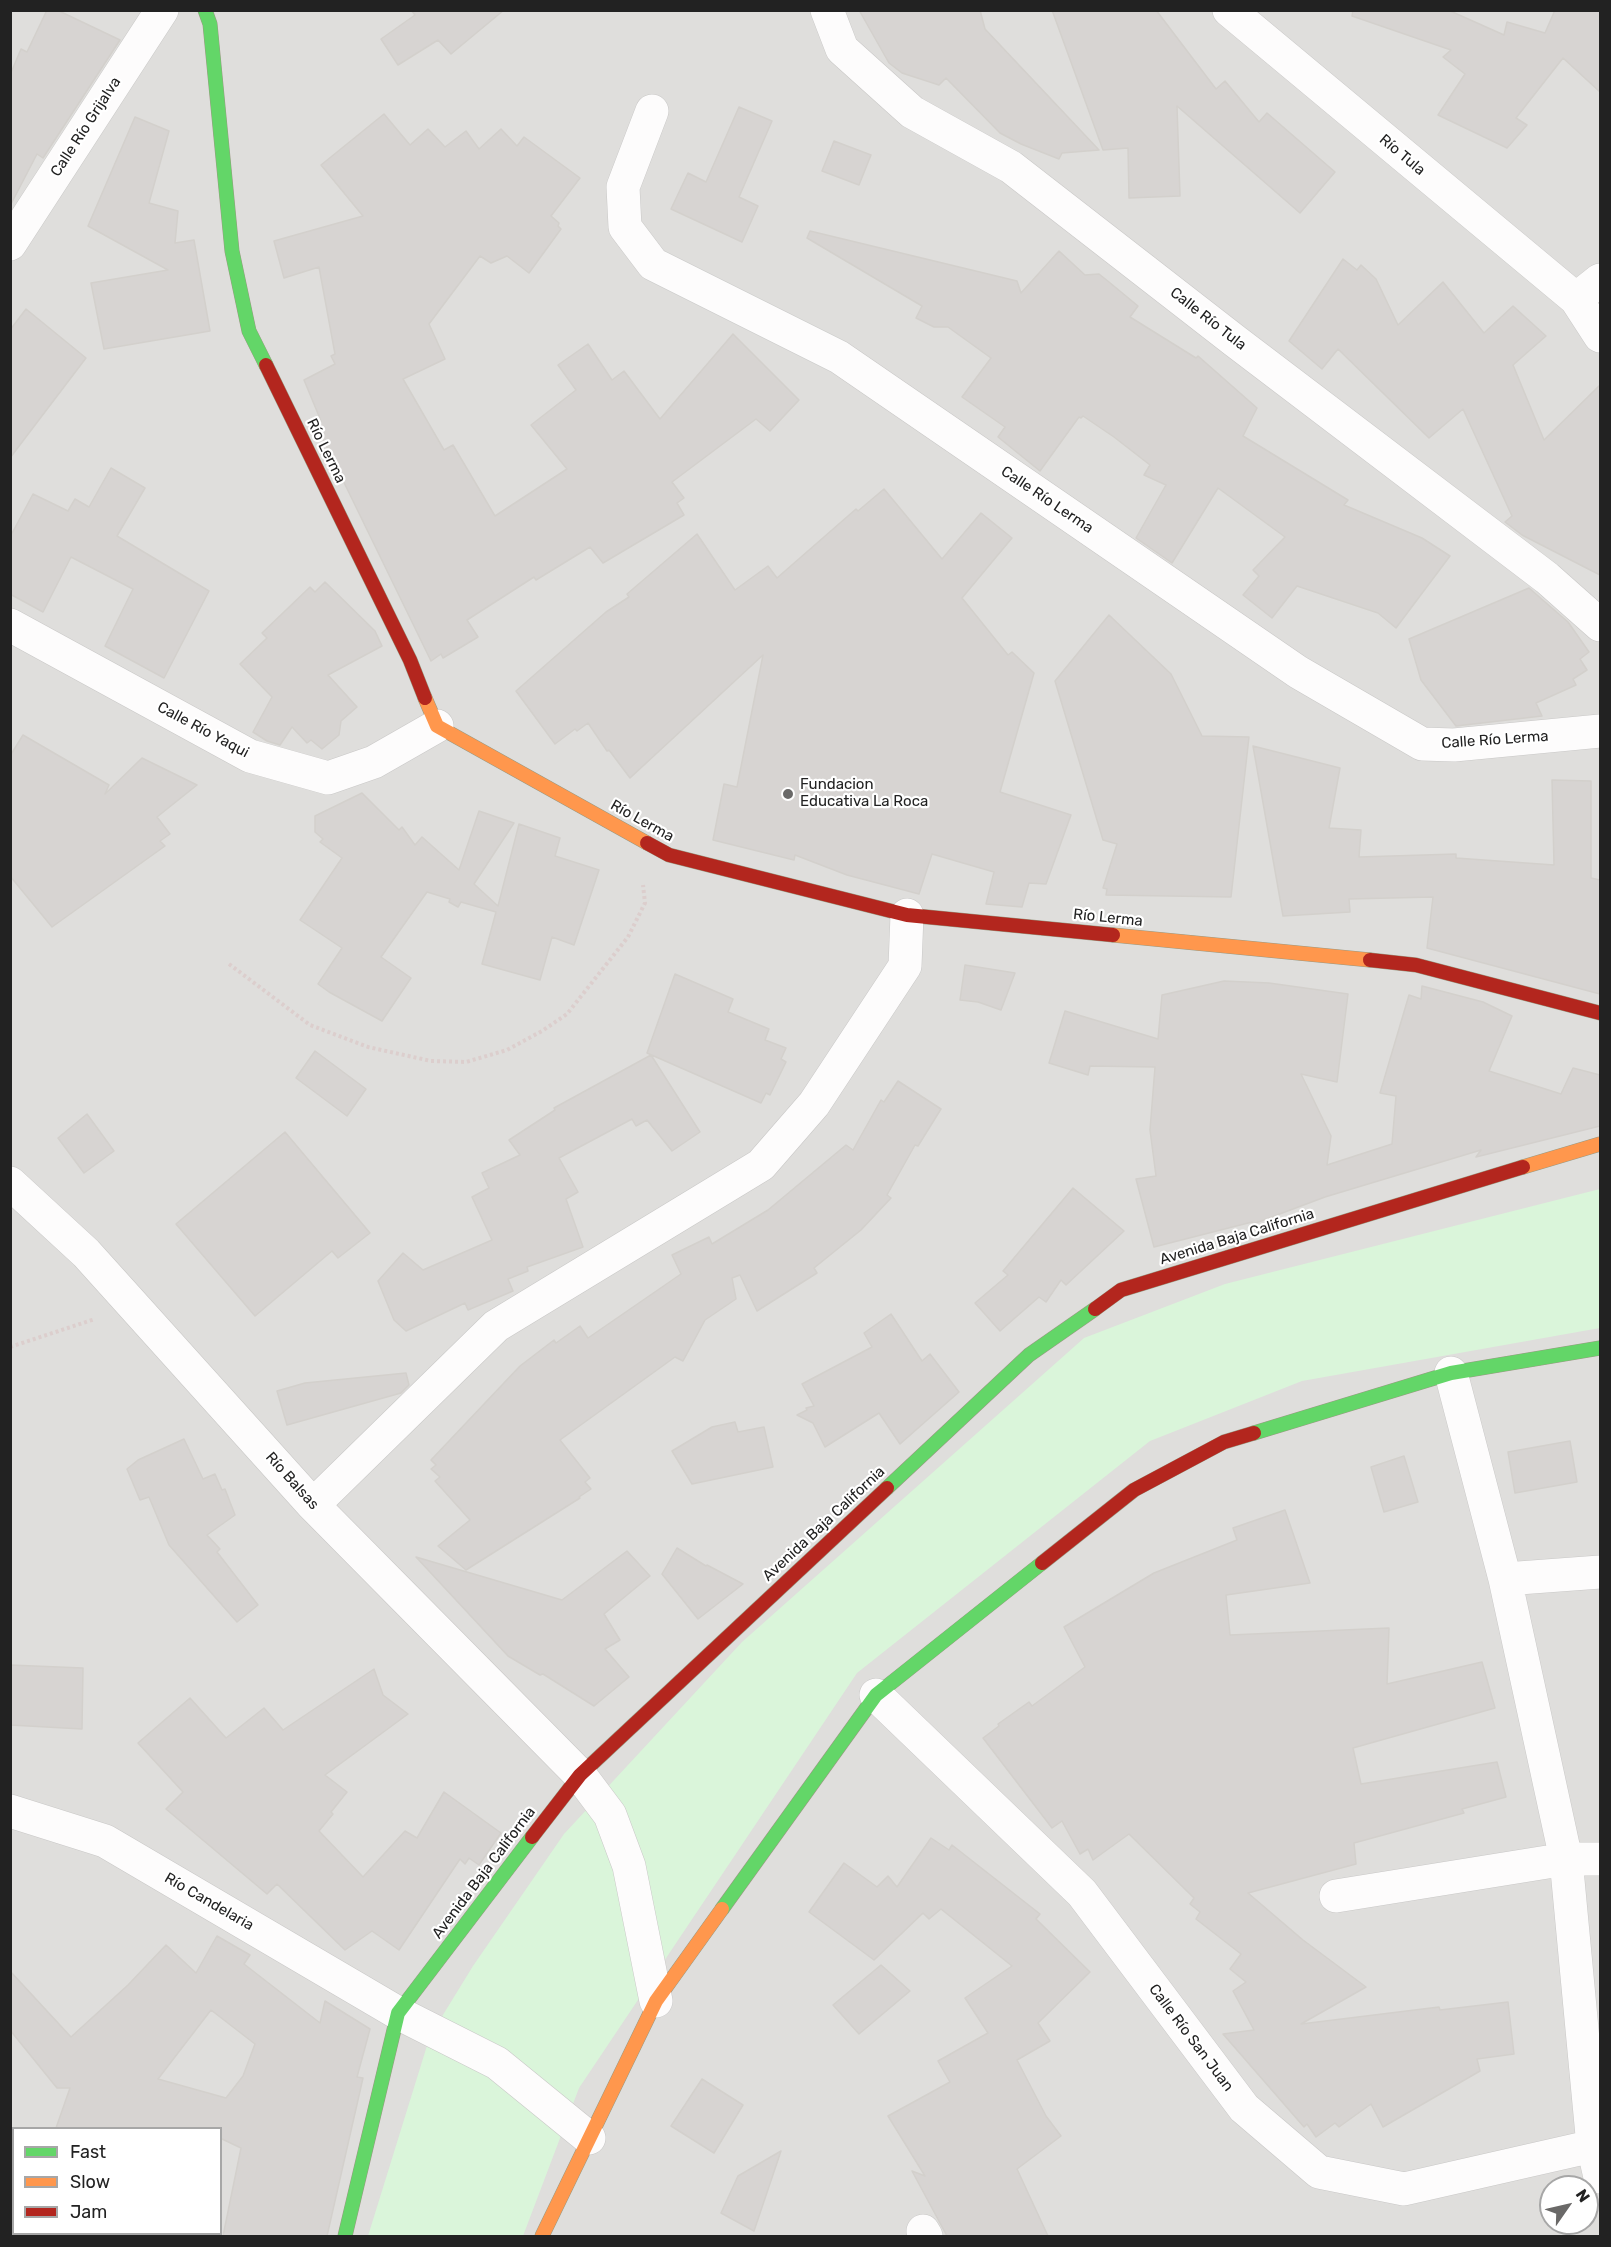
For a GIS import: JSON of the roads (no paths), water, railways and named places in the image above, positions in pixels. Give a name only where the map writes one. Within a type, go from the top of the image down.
[{"type":"street","name":"Calle Río Grijalva","points":[[10,244],[162,10]]},
{"type":"street","name":"Río Lerma","points":[[205,10],[210,24],[232,251],[249,331],[410,660],[436,726],[669,855],[907,915],[1416,965],[1600,1012]]},
{"type":"street","name":"Calle Río Tula","points":[[827,10],[842,49],[912,112],[1011,167],[1547,578],[1600,625]]},
{"type":"street","name":"Río Tula","points":[[1229,10],[1588,289],[1600,336]]},
{"type":"street","name":"Calle Río Lerma","points":[[652,111],[623,187],[625,226],[653,264],[839,357],[1298,672],[1422,744],[1454,745],[1600,731]]},
{"type":"street","name":"Calle Río Yaqui","points":[[10,625],[250,756],[328,778],[374,762],[436,726]]},
{"type":"street","points":[[313,1505],[496,1326],[761,1165],[814,1104],[904,966],[907,915]]},
{"type":"street","name":"Avenida Baja California","points":[[345,2236],[398,2013],[580,1775],[1029,1355],[1121,1290],[1600,1144]]},
{"type":"street","name":"Río Balsas","points":[[10,1183],[86,1253],[313,1505],[580,1775],[610,1815],[629,1866],[656,2001]]},
{"type":"street","points":[[542,2236],[656,2001],[876,1695],[1134,1490],[1224,1442],[1452,1373],[1600,1348]]},
{"type":"street","points":[[1452,1373],[1505,1579],[1566,1859],[1600,2177]]},
{"type":"street","points":[[1505,1579],[1600,1572]]},
{"type":"street","name":"Calle Río San Juan","points":[[876,1695],[1082,1893],[1244,2108],[1319,2172],[1404,2189],[1597,2146]]},
{"type":"street","name":"Río Candelaria","points":[[10,1811],[105,1841],[398,2013],[497,2063],[589,2138]]},
{"type":"street","points":[[1336,1896],[1566,1859],[1600,1858]]},
{"type":"place","name":"Fundacion Educativa La Roca","points":[[788,794]]}]
